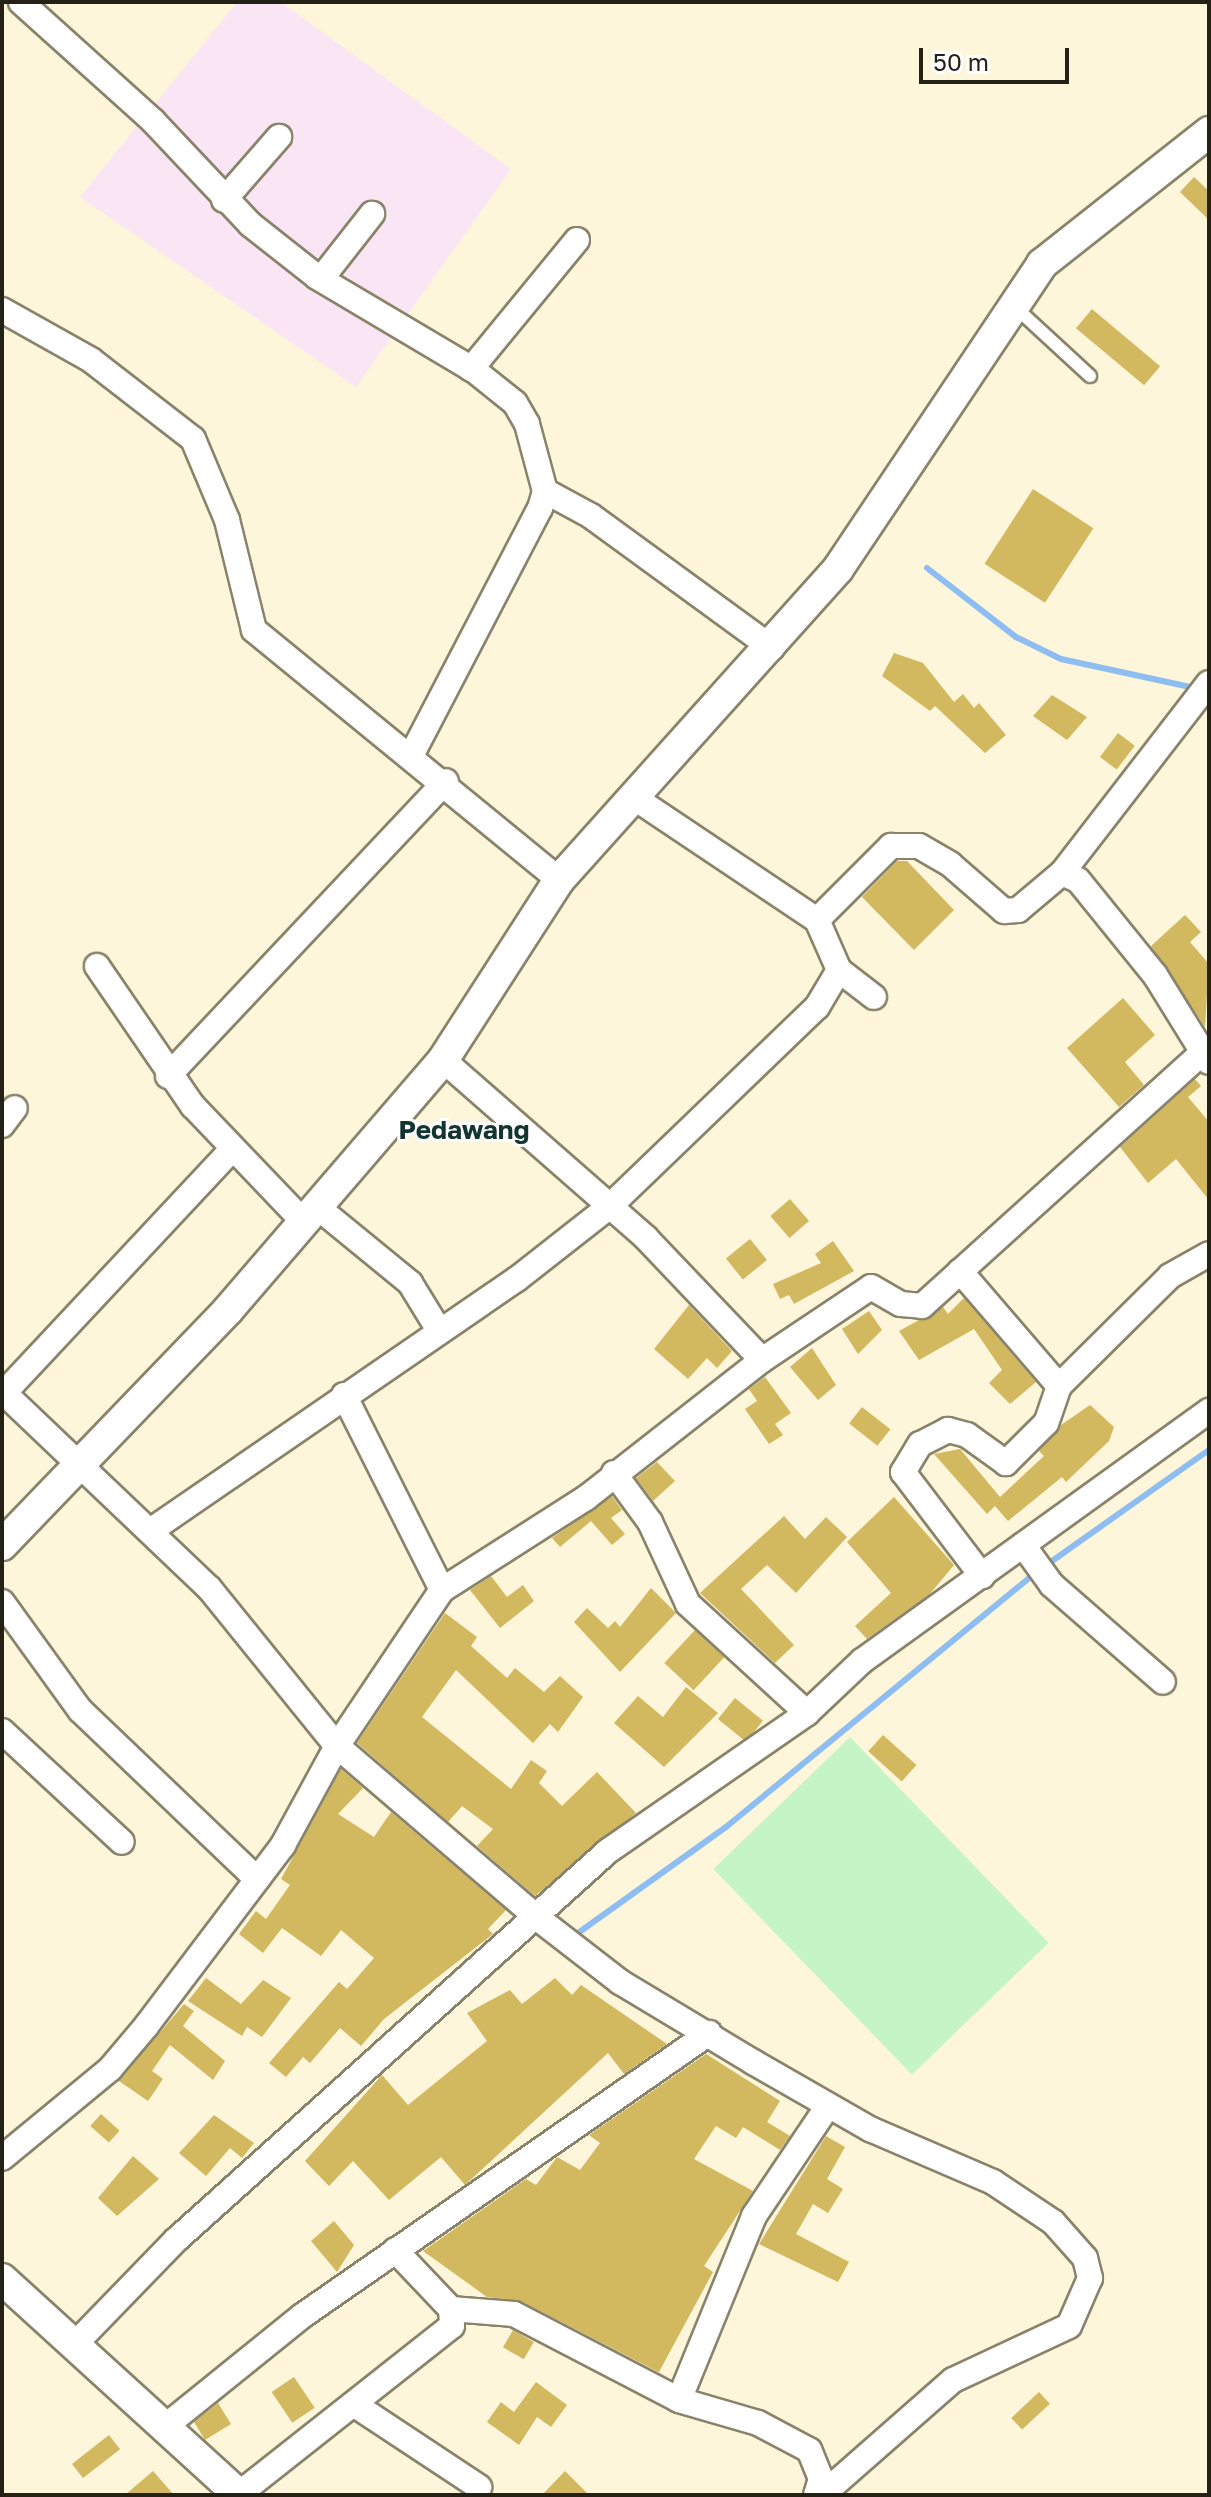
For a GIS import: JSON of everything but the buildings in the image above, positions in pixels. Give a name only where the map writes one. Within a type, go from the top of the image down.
[{"type":"street","points":[[21,2],[153,121],[224,200],[321,279],[471,369],[515,403],[545,491],[591,516],[772,648]]},
{"type":"street","points":[[2,1545],[78,1460],[228,1310],[443,1060],[559,880],[632,796],[772,648],[838,569],[1042,264],[1093,218],[1209,132]]},
{"type":"street","points":[[224,200],[279,137]]},
{"type":"street","points":[[321,279],[372,214]]},
{"type":"street","points":[[471,369],[577,240]]},
{"type":"street","points":[[2,310],[91,360],[193,439],[227,520],[254,630],[446,781],[559,880]]},
{"type":"street","points":[[412,754],[545,491]]},
{"type":"street","points":[[817,920],[891,846],[919,846],[940,858],[1004,911],[1018,910],[1062,873],[1209,683]]},
{"type":"street","points":[[168,1076],[446,781]]},
{"type":"street","points":[[632,796],[817,920],[839,970],[874,997]]},
{"type":"street","points":[[2,2158],[110,2069],[257,1879],[337,1746],[442,1590],[614,1473],[762,1360],[871,1287],[901,1304],[922,1306],[1206,1057],[1155,975],[1078,880],[1062,873]]},
{"type":"street","points":[[97,966],[168,1076],[231,1150],[310,1213],[410,1283],[440,1332]]},
{"type":"street","points":[[153,1529],[440,1332],[610,1206],[771,1056],[839,970]]},
{"type":"street","points":[[443,1060],[610,1206],[762,1360]]},
{"type":"street","points":[[231,1150],[3,1392],[153,1529],[337,1746],[535,1916],[620,1982],[828,2106],[993,2182],[1053,2222],[1085,2258],[1090,2278],[1069,2326],[953,2380],[826,2493],[809,2450],[758,2423],[679,2400],[514,2314],[451,2309]]},
{"type":"street","points":[[982,1576],[903,1472],[920,1444],[948,1430],[967,1435],[1001,1464],[1014,1459],[1046,1423],[1059,1386],[1170,1276],[1209,1254]]},
{"type":"street","points":[[960,1271],[1059,1386]]},
{"type":"street","points":[[344,1395],[442,1590]]},
{"type":"street","points":[[78,2341],[176,2240],[535,1916],[654,1814],[807,1713],[862,1661],[982,1576],[1027,1551],[1209,1411]]},
{"type":"street","points":[[614,1473],[650,1522],[688,1604],[807,1713]]},
{"type":"street","points":[[1027,1551],[1046,1579],[1163,1682]]},
{"type":"street","points":[[2,1602],[80,1710],[257,1879]]},
{"type":"street","points":[[2,1731],[122,1842]]},
{"type":"street","points":[[167,2425],[395,2250],[709,2033]]},
{"type":"street","points":[[679,2400],[754,2216],[828,2106]]},
{"type":"street","points":[[2,2279],[78,2341],[239,2495],[440,2339],[452,2326],[451,2309],[395,2250]]},
{"type":"street","points":[[355,2405],[479,2487]]},
{"type":"lane","points":[[1013,305],[1090,376]]},
{"type":"shaded area","points":[[237,2],[281,2],[511,169],[356,387],[80,197]]},
{"type":"green space","points":[[850,1737],[1049,1943],[912,2075],[713,1869]]},
{"type":"waterway","points":[[927,568],[1016,637],[1061,659],[1195,688]]},
{"type":"waterway","points":[[1045,1566],[1209,1450]]},
{"type":"waterway","points":[[578,1933],[726,1827],[1036,1572]]},
{"type":"district","name":"Pedawang","points":[[464,1130]]}]
